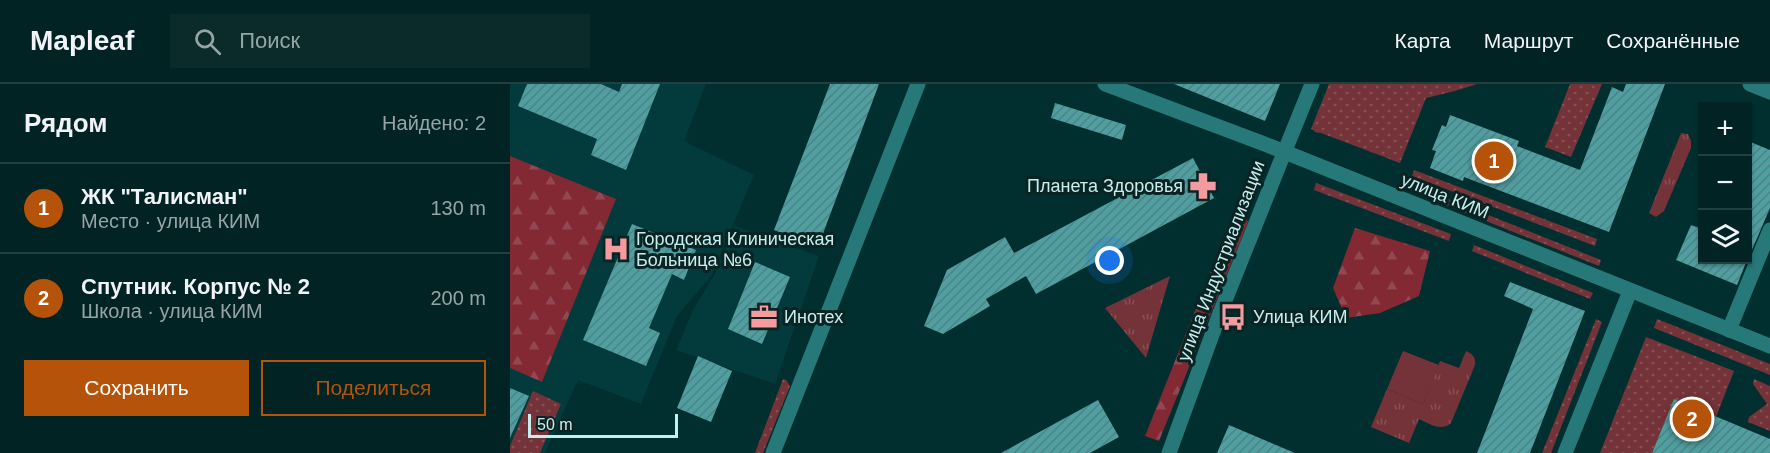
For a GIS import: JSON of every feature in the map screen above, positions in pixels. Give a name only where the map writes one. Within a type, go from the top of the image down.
[{"type":"street","points":[[773,453],[918,84]]},
{"type":"street","name":"улица КИМ","points":[[1104,84],[1770,346]]},
{"type":"street","name":"улица Индустриализации","points":[[1169,453],[1220,313],[1312,84]]},
{"type":"street","points":[[1750,84],[1770,92]]},
{"type":"street","points":[[1729,330],[1770,230]]},
{"type":"street","points":[[1565,453],[1630,291]]},
{"type":"shaded area","name":"Городская Клиническая Больница №6","points":[[510,84],[706,84],[684,141],[754,175],[712,275],[677,316],[641,404],[578,380],[545,453],[510,453]]},
{"type":"shaded area","points":[[735,226],[819,256],[775,384],[676,350],[693,310],[714,275]]},
{"type":"green space","points":[[1329,84],[1477,84],[1426,98],[1400,163],[1311,129]]},
{"type":"green space","points":[[1570,84],[1602,84],[1571,157],[1545,147]]},
{"type":"green space","points":[[1681,133],[1688,134],[1691,148],[1664,211],[1656,217],[1649,213]]},
{"type":"green space","points":[[510,156],[616,199],[542,382],[510,368]]},
{"type":"green space","points":[[1414,170],[1597,239],[1595,246],[1412,176]]},
{"type":"green space","points":[[1316,183],[1451,234],[1449,241],[1314,190]]},
{"type":"green space","points":[[1413,185],[1601,260],[1599,266],[1411,191]]},
{"type":"green space","points":[[1246,218],[1248,222],[1159,441],[1145,436],[1229,226]]},
{"type":"green space","points":[[1355,228],[1430,251],[1419,296],[1380,313],[1346,318],[1333,288]]},
{"type":"green space","points":[[1474,245],[1593,293],[1590,299],[1472,251]]},
{"type":"green space","points":[[1170,276],[1146,358],[1105,308]]},
{"type":"green space","points":[[1596,319],[1602,322],[1551,453],[1542,453]]},
{"type":"green space","points":[[1657,319],[1770,364],[1770,375],[1654,328]]},
{"type":"green space","points":[[1646,337],[1734,371],[1716,417],[1674,400],[1652,453],[1600,453]]},
{"type":"green space","points":[[1403,351],[1439,365],[1423,404],[1387,389]]},
{"type":"green space","points":[[1466,351],[1474,356],[1475,365],[1451,423],[1439,427],[1419,419],[1409,443],[1371,427],[1387,389],[1423,404],[1440,361],[1459,368]]},
{"type":"green space","points":[[783,379],[790,386],[763,453],[755,453]]},
{"type":"green space","points":[[1754,379],[1770,386],[1770,431],[1748,422],[1749,417],[1767,404],[1753,384]]},
{"type":"green space","points":[[533,391],[561,404],[540,453],[510,453],[510,446]]},
{"type":"building","points":[[527,84],[601,84],[619,92],[622,84],[660,84],[626,170],[591,155],[597,139],[518,106]]},
{"type":"building","points":[[830,84],[879,84],[818,247],[774,230]]},
{"type":"building","points":[[1174,84],[1280,84],[1265,121]]},
{"type":"building","points":[[1626,84],[1665,84],[1609,232],[1464,177],[1463,181],[1430,168],[1436,151],[1432,150],[1442,125],[1446,127],[1450,115],[1519,141],[1517,146],[1580,170],[1612,87],[1623,92]]},
{"type":"building","points":[[1055,103],[1126,125],[1122,140],[1051,118]]},
{"type":"building","points":[[1752,143],[1770,150],[1770,208],[1752,250]]},
{"type":"building","points":[[1193,158],[1214,198],[1036,294],[1026,276],[986,299],[990,306],[943,334],[924,326],[947,270],[1005,237],[1014,253]]},
{"type":"building","points":[[632,224],[696,250],[684,280],[672,274],[649,328],[660,333],[646,366],[583,340]]},
{"type":"building","points":[[1691,225],[1698,228],[1698,264],[1745,264],[1737,285],[1676,260]]},
{"type":"building","points":[[755,262],[790,277],[762,344],[728,329]]},
{"type":"building","points":[[1510,282],[1585,311],[1530,453],[1477,453],[1533,309],[1504,296]]},
{"type":"building","points":[[698,356],[732,371],[711,422],[677,408]]},
{"type":"building","points":[[510,388],[529,396],[510,438]]},
{"type":"building","points":[[1674,399],[1770,439],[1770,453],[1652,453]]},
{"type":"building","points":[[1098,400],[1119,437],[1090,453],[1001,453]]},
{"type":"building","points":[[1229,425],[1295,453],[1217,453]]},
{"type":"place","name":"ЖК \"Талисман\"","points":[[1494,161]]},
{"type":"place","name":"Планета Здоровья","points":[[1203,186]]},
{"type":"place","name":"Городская Клиническая Больница №6","points":[[616,249]]},
{"type":"place","name":"Инотех","points":[[764,317]]},
{"type":"place","name":"Улица КИМ","points":[[1233,317]]},
{"type":"place","name":"Спутник. Корпус № 2","points":[[1692,419]]}]
